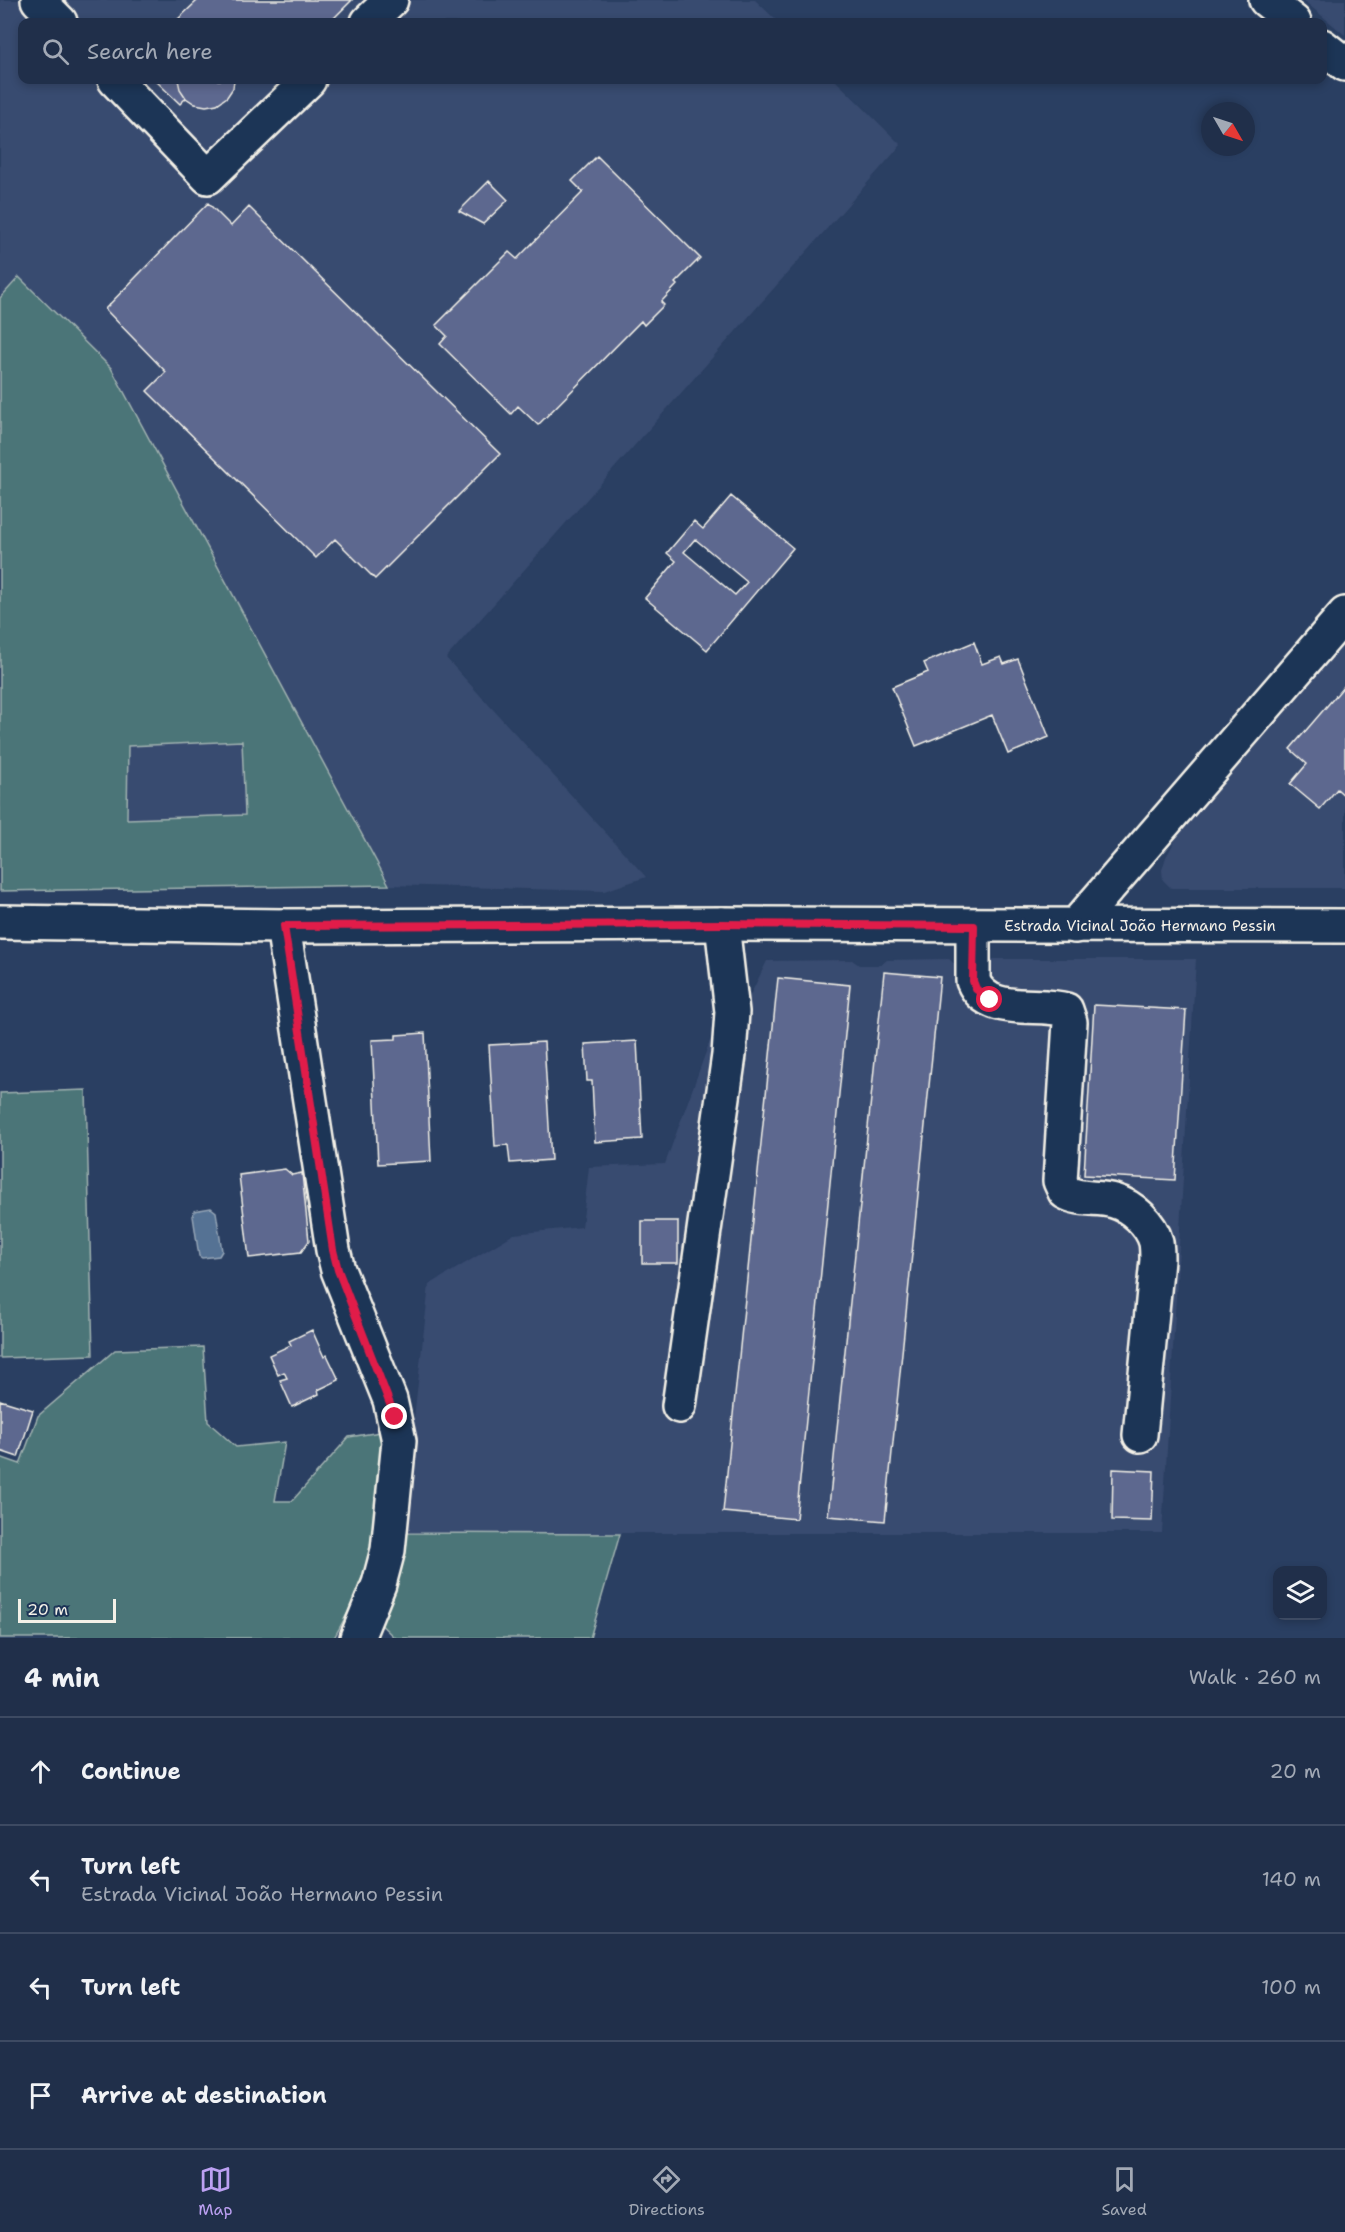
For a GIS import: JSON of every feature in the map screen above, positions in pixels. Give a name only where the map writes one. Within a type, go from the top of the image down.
[{"type":"main road","points":[[38,0],[56,18]]},
{"type":"main road","points":[[372,18],[391,0]]},
{"type":"main road","points":[[1266,0],[1289,18]]},
{"type":"main road","points":[[1327,49],[1345,64]]},
{"type":"main road","points":[[119,84],[208,177],[305,84]]},
{"type":"main road","points":[[1075,926],[1345,614]]},
{"type":"main road","name":"Estrada Vicinal João Hermano Pessin","points":[[0,922],[284,926],[722,924],[1345,926]]},
{"type":"main road","points":[[679,1406],[729,1055],[732,1012],[722,924]]},
{"type":"main road","points":[[284,926],[333,1250],[338,1270],[390,1400],[399,1441],[388,1550],[366,1634]]},
{"type":"main road","points":[[974,926],[973,981],[976,989],[984,996],[1002,1004],[1056,1007],[1066,1010],[1070,1022],[1060,1181],[1065,1192],[1075,1197],[1114,1200],[1129,1208],[1141,1217],[1156,1242],[1157,1260],[1140,1435]]},
{"type":"shaded area","points":[[0,0],[755,0],[774,18],[18,18],[18,84],[839,84],[901,145],[446,658],[646,877],[604,891],[389,885],[111,368],[18,277],[0,298]]},
{"type":"shaded area","points":[[1303,0],[1345,0],[1345,35]]},
{"type":"shaded area","points":[[1345,640],[1345,888],[1171,888],[1163,880],[1162,870],[1177,837]]},
{"type":"shaded area","points":[[242,741],[245,815],[127,820],[128,746]]},
{"type":"shaded area","points":[[949,959],[963,972],[984,971],[993,959],[1196,959],[1162,1533],[406,1533],[413,1427],[429,1285],[514,1234],[582,1227],[589,1167],[665,1164],[721,1011],[742,1012],[767,961],[852,960],[859,965],[881,965],[887,960]]},
{"type":"shaded area","points":[[211,1208],[216,1212],[222,1251],[219,1256],[202,1258],[199,1256],[193,1216],[194,1211]]},
{"type":"green space","points":[[19,277],[111,368],[389,885],[0,891],[0,298]],"holes":[[[242,741],[245,815],[127,819],[128,746]]]},
{"type":"green space","points":[[86,1090],[93,1355],[0,1358],[0,1093]]},
{"type":"green space","points":[[203,1347],[208,1422],[236,1447],[285,1442],[275,1501],[292,1501],[349,1437],[413,1427],[406,1533],[620,1534],[590,1638],[395,1638],[375,1619],[347,1614],[334,1638],[0,1638],[0,1457],[20,1464],[38,1416],[115,1350]]},
{"type":"building","points":[[198,0],[352,0],[334,18],[179,18]]},
{"type":"building","points":[[159,84],[179,84],[186,98],[180,104]]},
{"type":"building","points":[[179,84],[234,84],[227,97],[217,104],[206,106],[195,104],[186,98]]},
{"type":"building","points":[[597,156],[700,258],[675,283],[677,285],[661,302],[664,305],[644,325],[641,321],[538,425],[518,406],[511,414],[440,344],[447,336],[436,325],[509,252],[517,259],[583,192],[572,181]]},
{"type":"building","points":[[489,181],[508,200],[483,224],[459,211]]},
{"type":"building","points":[[208,203],[231,226],[249,207],[500,454],[375,579],[335,539],[316,558],[147,391],[166,372],[105,309]]},
{"type":"building","points":[[731,496],[793,548],[707,650],[645,598],[676,561],[667,553],[694,521],[703,529]],"holes":[[[695,539],[747,582],[735,595],[684,552]]]},
{"type":"building","points":[[974,642],[982,664],[1001,657],[1004,664],[1018,659],[1049,737],[1008,754],[992,715],[916,746],[892,687],[928,672],[924,663]]},
{"type":"building","points":[[1345,685],[1345,796],[1337,789],[1320,809],[1290,784],[1307,764],[1290,749]]},
{"type":"building","points":[[884,972],[940,977],[885,1521],[828,1516]]},
{"type":"building","points":[[778,978],[850,985],[796,1519],[723,1512]]},
{"type":"building","points":[[1094,1005],[1186,1010],[1175,1180],[1084,1175]]},
{"type":"building","points":[[425,1033],[431,1161],[378,1164],[372,1040],[396,1039],[396,1035]]},
{"type":"building","points":[[637,1041],[642,1139],[595,1142],[592,1081],[587,1081],[585,1044]]},
{"type":"building","points":[[544,1042],[551,1160],[510,1163],[508,1145],[495,1146],[489,1045]]},
{"type":"building","points":[[285,1169],[292,1175],[302,1173],[309,1241],[301,1252],[249,1258],[239,1175]]},
{"type":"building","points":[[642,1221],[678,1221],[678,1263],[642,1263]]},
{"type":"building","points":[[312,1330],[324,1357],[327,1355],[339,1380],[318,1390],[319,1394],[292,1407],[280,1380],[287,1378],[284,1372],[278,1375],[269,1355],[291,1345],[289,1341]]},
{"type":"building","points":[[0,1400],[33,1410],[18,1457],[0,1451]]},
{"type":"building","points":[[1113,1469],[1154,1471],[1152,1521],[1112,1520]]},
{"type":"route","points":[[395,1417],[338,1270],[333,1250],[284,926],[722,924],[974,926],[973,981],[976,989],[990,1000]]}]
